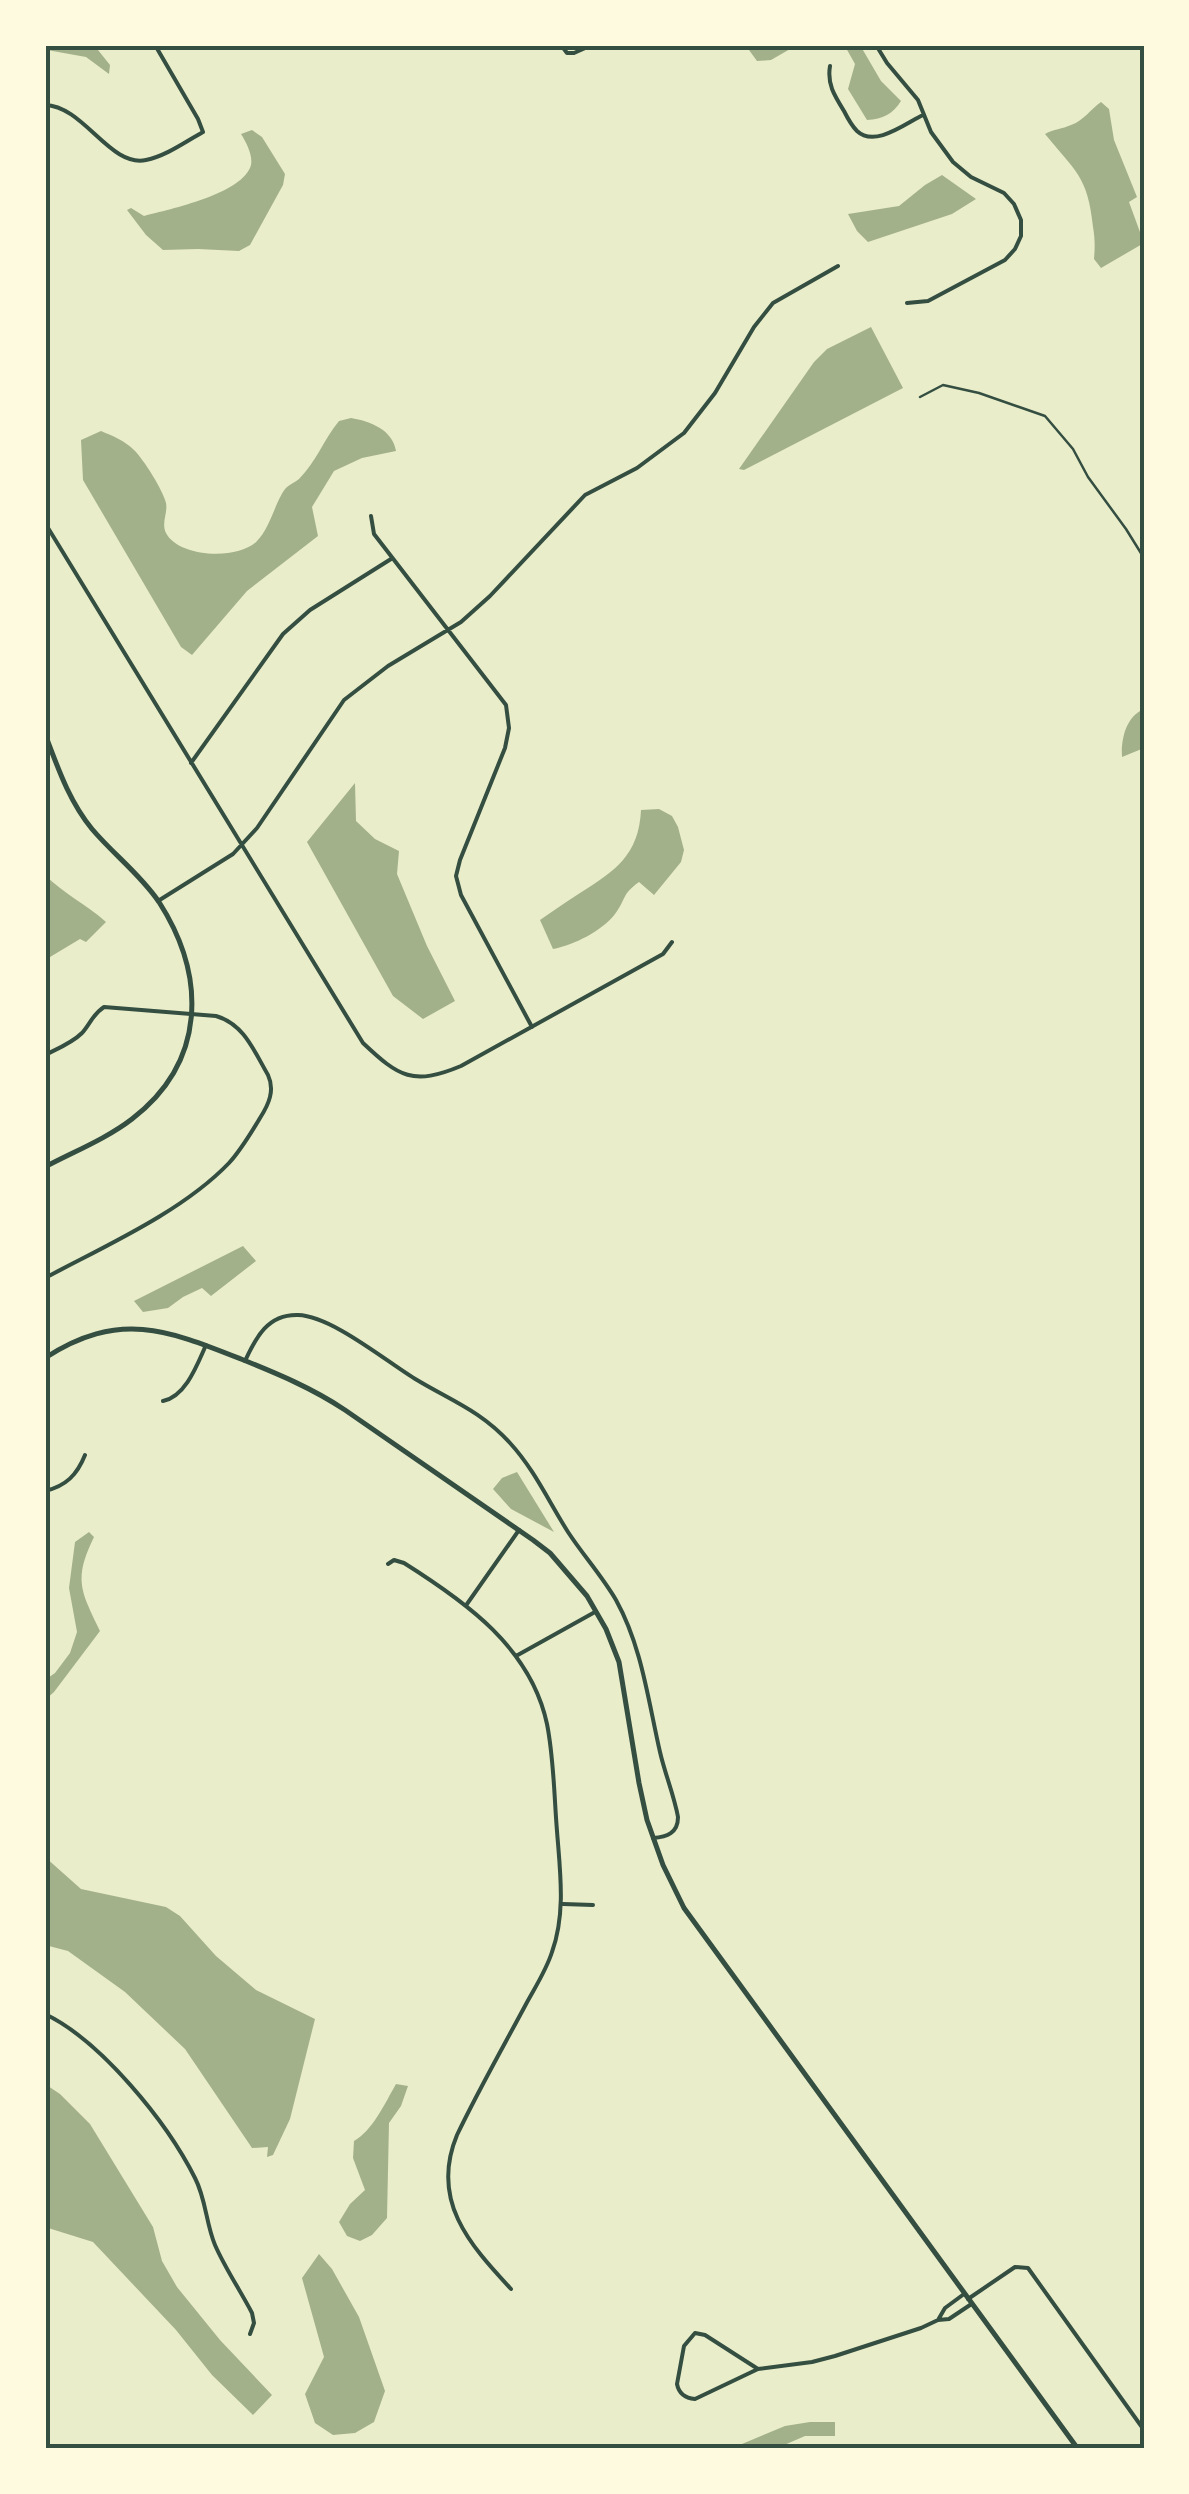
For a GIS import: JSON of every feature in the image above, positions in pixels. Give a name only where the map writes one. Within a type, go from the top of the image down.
[{"type":"street","points":[[45,105],[58,106],[77,118],[127,159],[138,161],[163,154],[203,132],[155,45]]},
{"type":"street","points":[[560,45],[567,53],[574,53],[592,45]]},
{"type":"street","points":[[876,45],[918,100],[931,132],[953,162],[971,177],[1004,193],[1021,220],[1022,236],[1016,250],[1005,260],[928,301],[907,304]]},
{"type":"street","points":[[830,66],[828,81],[857,132],[882,136],[924,114]]},
{"type":"street","points":[[158,900],[233,854],[257,828],[344,700],[388,666],[461,622],[584,496],[637,468],[684,433],[715,393],[772,302],[838,266]]},
{"type":"street","points":[[371,516],[374,534],[506,706],[510,728],[505,748],[456,876],[461,896],[532,1026]]},
{"type":"street","points":[[45,523],[363,1043],[390,1068],[413,1076],[437,1076],[461,1066],[663,954],[672,942]]},
{"type":"street","points":[[191,763],[283,634],[310,610],[392,558]]},
{"type":"street","points":[[45,734],[71,798],[92,829],[158,900],[179,936],[187,959],[194,1012],[183,1055],[168,1082],[146,1108],[129,1122],[45,1167]]},
{"type":"street","points":[[45,1056],[73,1040],[104,1007],[194,1012],[230,1020],[272,1082],[266,1108],[231,1161],[204,1186],[179,1204],[45,1278]]},
{"type":"street","points":[[244,1360],[256,1336],[268,1325],[286,1316],[309,1317],[344,1333],[473,1410],[512,1444],[616,1599],[632,1636],[678,1818],[672,1833],[653,1838]]},
{"type":"street","points":[[45,1358],[79,1340],[125,1329],[164,1332],[244,1360],[332,1401],[557,1560],[597,1611],[619,1662],[639,1783],[653,1838],[692,1921],[1078,2449]]},
{"type":"street","points":[[163,1401],[178,1394],[206,1346]]},
{"type":"street","points":[[45,1491],[66,1482],[79,1469],[85,1455]]},
{"type":"street","points":[[467,1605],[519,1530]]},
{"type":"street","points":[[388,1564],[394,1560],[404,1563],[467,1605],[504,1640],[533,1684],[546,1722],[561,1904],[558,1930],[547,1964],[460,2128],[450,2159],[451,2197],[463,2232],[511,2289]]},
{"type":"street","points":[[516,1656],[597,1611]]},
{"type":"street","points":[[561,1904],[593,1904]]},
{"type":"street","points":[[45,2014],[79,2035],[126,2080],[184,2158],[197,2182],[215,2244],[252,2313],[250,2334]]},
{"type":"street","points":[[758,2369],[705,2335],[694,2334],[684,2346],[678,2390],[694,2399],[758,2369],[825,2359],[950,2319],[968,2299],[1015,2266],[1028,2268],[1144,2430]]},
{"type":"street","points":[[938,2320],[945,2308],[968,2299]]},
{"type":"lane","points":[[920,397],[943,385],[1045,416],[1073,449],[1144,558]]},
{"type":"shaded area","points":[[48,45],[94,45],[110,65],[109,74],[86,57],[47,50]]},
{"type":"shaded area","points":[[749,45],[797,45],[771,60],[757,61]]},
{"type":"shaded area","points":[[833,45],[860,45],[881,81],[901,101],[895,109],[883,117],[867,120],[848,89],[855,64],[846,48]]},
{"type":"shaded area","points":[[1101,102],[1109,109],[1114,140],[1137,197],[1129,202],[1144,243],[1101,268],[1094,259],[1091,210],[1084,185],[1045,134],[1075,123]]},
{"type":"shaded area","points":[[252,130],[262,137],[285,174],[283,185],[250,245],[239,251],[163,250],[127,210],[131,208],[144,216],[204,199],[235,184],[251,165],[241,134]]},
{"type":"shaded area","points":[[942,175],[976,199],[952,214],[868,242],[857,231],[848,214],[899,206]]},
{"type":"shaded area","points":[[871,327],[903,388],[744,470],[739,469],[814,362],[827,349]]},
{"type":"shaded area","points":[[351,418],[380,428],[390,437],[396,451],[362,458],[334,471],[312,507],[318,536],[247,591],[192,655],[181,647],[83,480],[81,440],[101,431],[130,447],[161,491],[166,503],[165,529],[173,541],[196,552],[224,553],[257,541],[283,491],[305,472],[339,421]]},
{"type":"shaded area","points":[[1140,711],[1144,714],[1144,748],[1122,757],[1125,731]]},
{"type":"shaded area","points":[[355,783],[356,821],[375,839],[399,851],[397,874],[455,1001],[423,1019],[393,996],[307,842]]},
{"type":"shaded area","points":[[659,809],[672,816],[678,827],[684,850],[681,862],[654,895],[639,882],[603,926],[578,941],[553,949],[540,920],[614,869],[636,839],[641,810]]},
{"type":"shaded area","points":[[45,875],[106,922],[86,942],[80,939],[45,960]]},
{"type":"shaded area","points":[[243,1246],[256,1261],[211,1296],[202,1288],[168,1308],[143,1312],[134,1301]]},
{"type":"shaded area","points":[[517,1472],[554,1532],[511,1509],[493,1489],[502,1478]]},
{"type":"shaded area","points":[[89,1532],[94,1537],[83,1564],[82,1585],[100,1631],[45,1700],[45,1680],[70,1653],[77,1632],[69,1588],[75,1542]]},
{"type":"shaded area","points":[[45,1857],[81,1889],[166,1907],[256,1990],[315,2019],[290,2119],[273,2155],[267,2157],[268,2147],[252,2148],[185,2049],[125,1992],[68,1951],[45,1945]]},
{"type":"shaded area","points":[[45,2084],[90,2124],[153,2227],[162,2261],[177,2287],[272,2395],[253,2415],[93,2242],[45,2227]]},
{"type":"shaded area","points":[[396,2084],[408,2086],[389,2123],[387,2218],[372,2235],[360,2241],[347,2236],[339,2222],[365,2190],[353,2158],[354,2141],[373,2123]]},
{"type":"shaded area","points":[[319,2254],[359,2317],[385,2391],[374,2422],[355,2433],[333,2435],[315,2423],[305,2394],[324,2357],[302,2278]]},
{"type":"shaded area","points":[[835,2422],[835,2436],[805,2436],[775,2449],[730,2449],[785,2426]]}]
